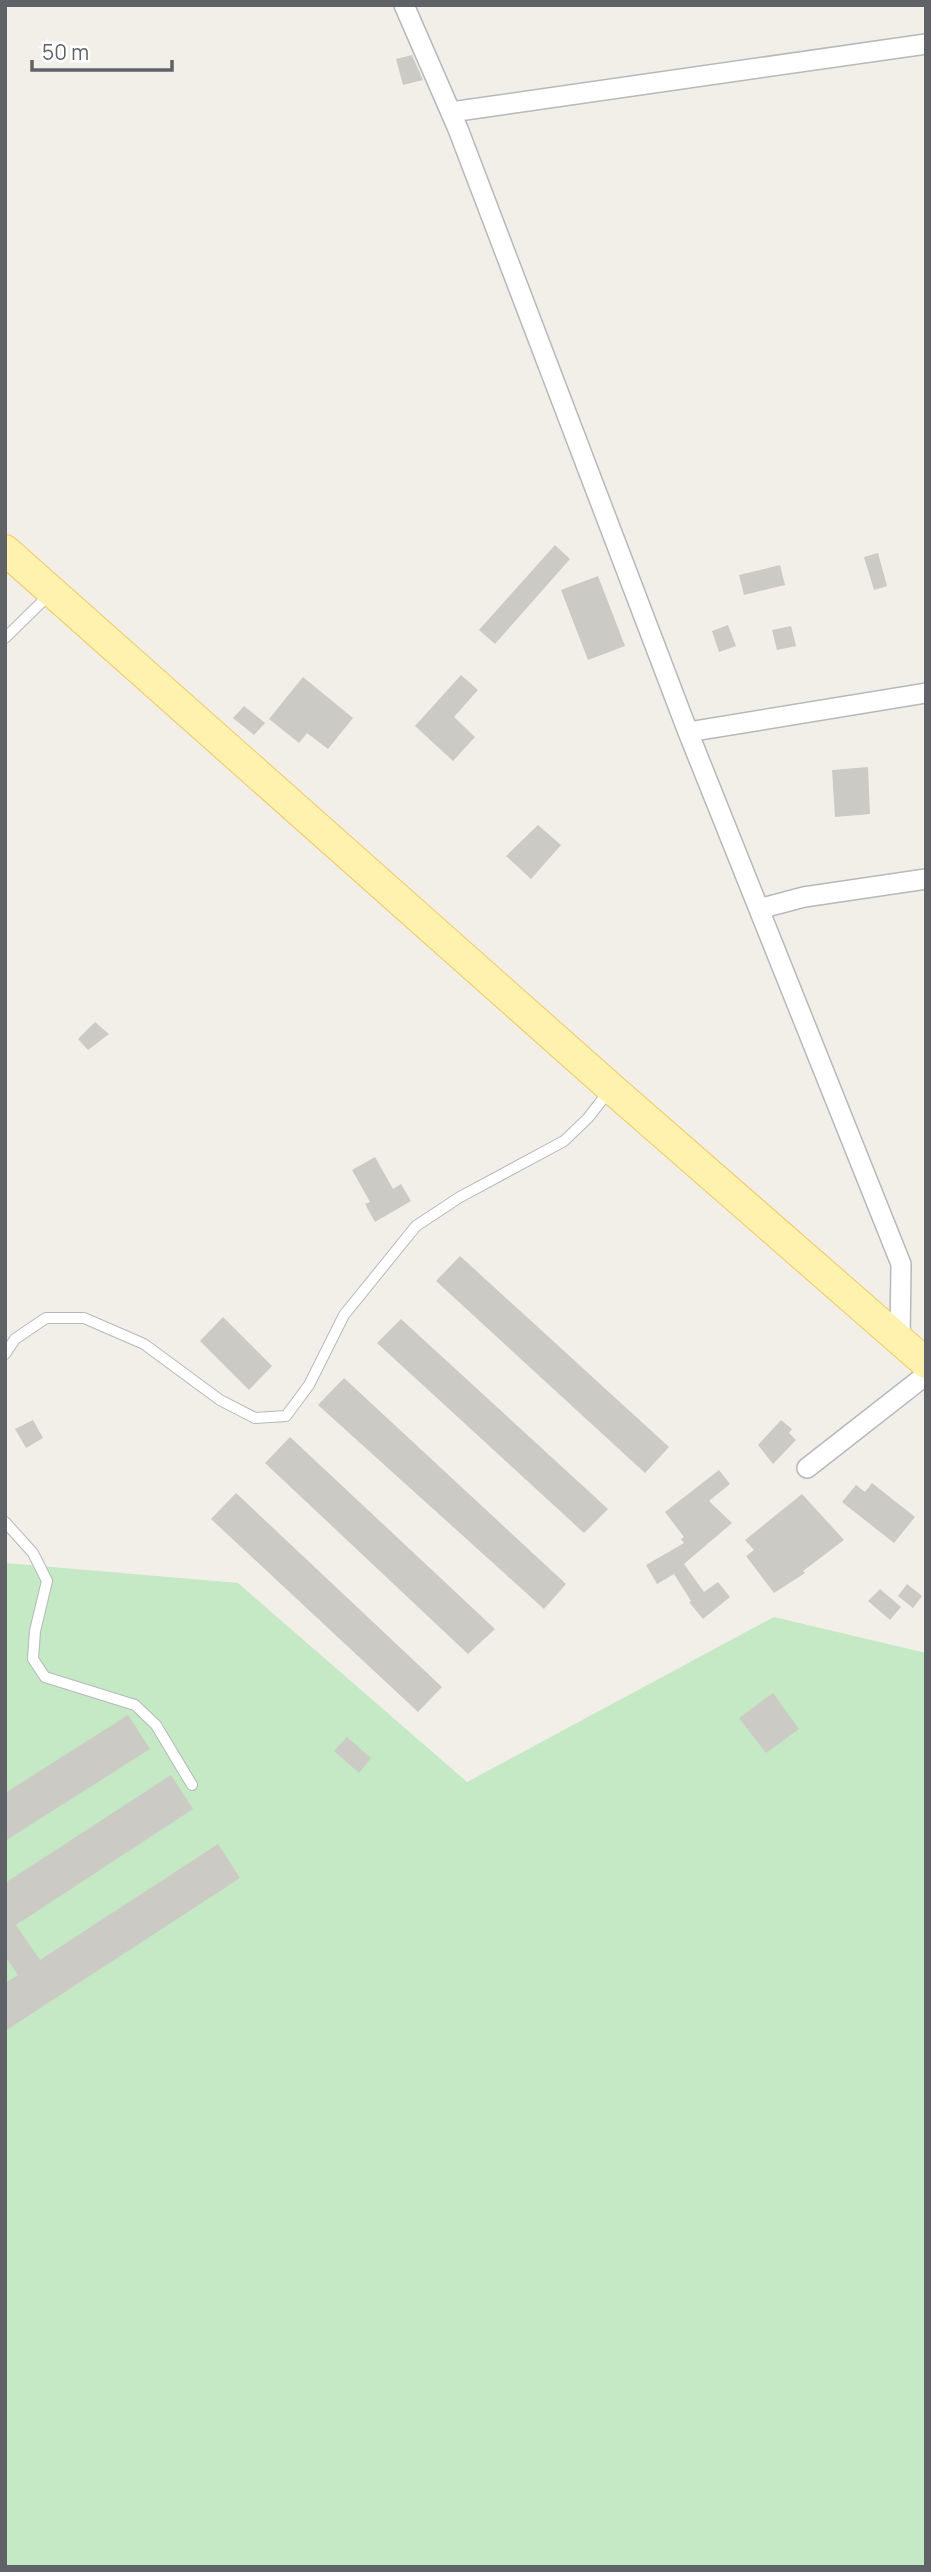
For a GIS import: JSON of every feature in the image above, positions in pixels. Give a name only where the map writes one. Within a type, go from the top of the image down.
[{"type":"main road","points":[[5,550],[611,1088],[926,1363]]},
{"type":"street","points":[[404,5],[451,112],[688,732],[901,1264],[900,1340]]},
{"type":"street","points":[[451,112],[926,44]]},
{"type":"street","points":[[688,732],[926,693]]},
{"type":"street","points":[[759,909],[804,897],[926,879]]},
{"type":"street","points":[[807,1468],[926,1375]]},
{"type":"lane","points":[[5,638],[53,591]]},
{"type":"lane","points":[[5,1354],[15,1339],[46,1318],[84,1318],[144,1344],[220,1400],[255,1418],[286,1416],[309,1385],[344,1315],[416,1226],[460,1197],[564,1141],[588,1118],[611,1088]]},
{"type":"lane","points":[[5,1522],[33,1552],[47,1581],[34,1631],[33,1659],[46,1677],[135,1705],[156,1726],[192,1784]]},
{"type":"green space","points":[[5,1563],[238,1583],[467,1782],[774,1617],[926,1653],[926,2567],[5,2567]]},
{"type":"building","points":[[412,55],[423,80],[403,85],[396,59]]},
{"type":"building","points":[[555,545],[570,559],[495,644],[479,630]]},
{"type":"building","points":[[878,553],[887,586],[874,590],[864,557]]},
{"type":"building","points":[[780,565],[785,585],[744,595],[739,575]]},
{"type":"building","points":[[598,576],[625,646],[588,660],[561,590]]},
{"type":"building","points":[[728,625],[736,646],[719,652],[712,631]]},
{"type":"building","points":[[791,626],[796,646],[777,650],[772,630]]},
{"type":"building","points":[[461,675],[478,690],[454,717],[475,737],[453,761],[415,726]]},
{"type":"building","points":[[303,677],[353,718],[328,749],[307,733],[299,743],[269,719]]},
{"type":"building","points":[[244,706],[265,723],[254,735],[233,718]]},
{"type":"building","points":[[868,767],[870,814],[835,817],[832,770]]},
{"type":"building","points":[[538,825],[561,845],[531,879],[506,856]]},
{"type":"building","points":[[95,1022],[109,1034],[88,1050],[78,1039]]},
{"type":"building","points":[[375,1157],[393,1189],[401,1184],[411,1201],[375,1222],[365,1204],[370,1202],[352,1170]]},
{"type":"building","points":[[460,1256],[669,1447],[645,1473],[436,1281]]},
{"type":"building","points":[[223,1317],[272,1366],[249,1390],[200,1341]]},
{"type":"building","points":[[401,1319],[608,1509],[584,1533],[377,1343]]},
{"type":"building","points":[[344,1378],[566,1584],[544,1609],[318,1405]]},
{"type":"building","points":[[33,1420],[43,1438],[26,1448],[15,1429]]},
{"type":"building","points":[[781,1420],[792,1429],[789,1433],[796,1440],[773,1464],[758,1445]]},
{"type":"building","points":[[290,1437],[495,1629],[468,1654],[265,1463]]},
{"type":"building","points":[[719,1470],[730,1484],[709,1501],[732,1523],[684,1564],[704,1592],[718,1582],[730,1597],[703,1619],[689,1602],[691,1601],[674,1574],[657,1584],[646,1565],[684,1543],[681,1539],[684,1537],[665,1512]]},
{"type":"building","points":[[872,1483],[915,1517],[894,1543],[842,1502],[856,1485],[865,1492]]},
{"type":"building","points":[[236,1493],[442,1687],[418,1712],[211,1519]]},
{"type":"building","points":[[802,1494],[844,1540],[803,1571],[805,1573],[774,1593],[746,1556],[754,1550],[745,1540]]},
{"type":"building","points":[[907,1584],[922,1596],[913,1608],[898,1596]]},
{"type":"building","points":[[880,1589],[901,1607],[890,1620],[868,1601]]},
{"type":"building","points":[[773,1693],[799,1729],[766,1753],[739,1718]]},
{"type":"building","points":[[128,1715],[150,1749],[5,1841],[5,1793]]},
{"type":"building","points":[[347,1737],[371,1758],[359,1773],[334,1751]]},
{"type":"building","points":[[171,1775],[193,1809],[16,1925],[40,1960],[218,1844],[240,1878],[5,2031],[5,1983],[18,1975],[5,1956],[5,1883]]}]
